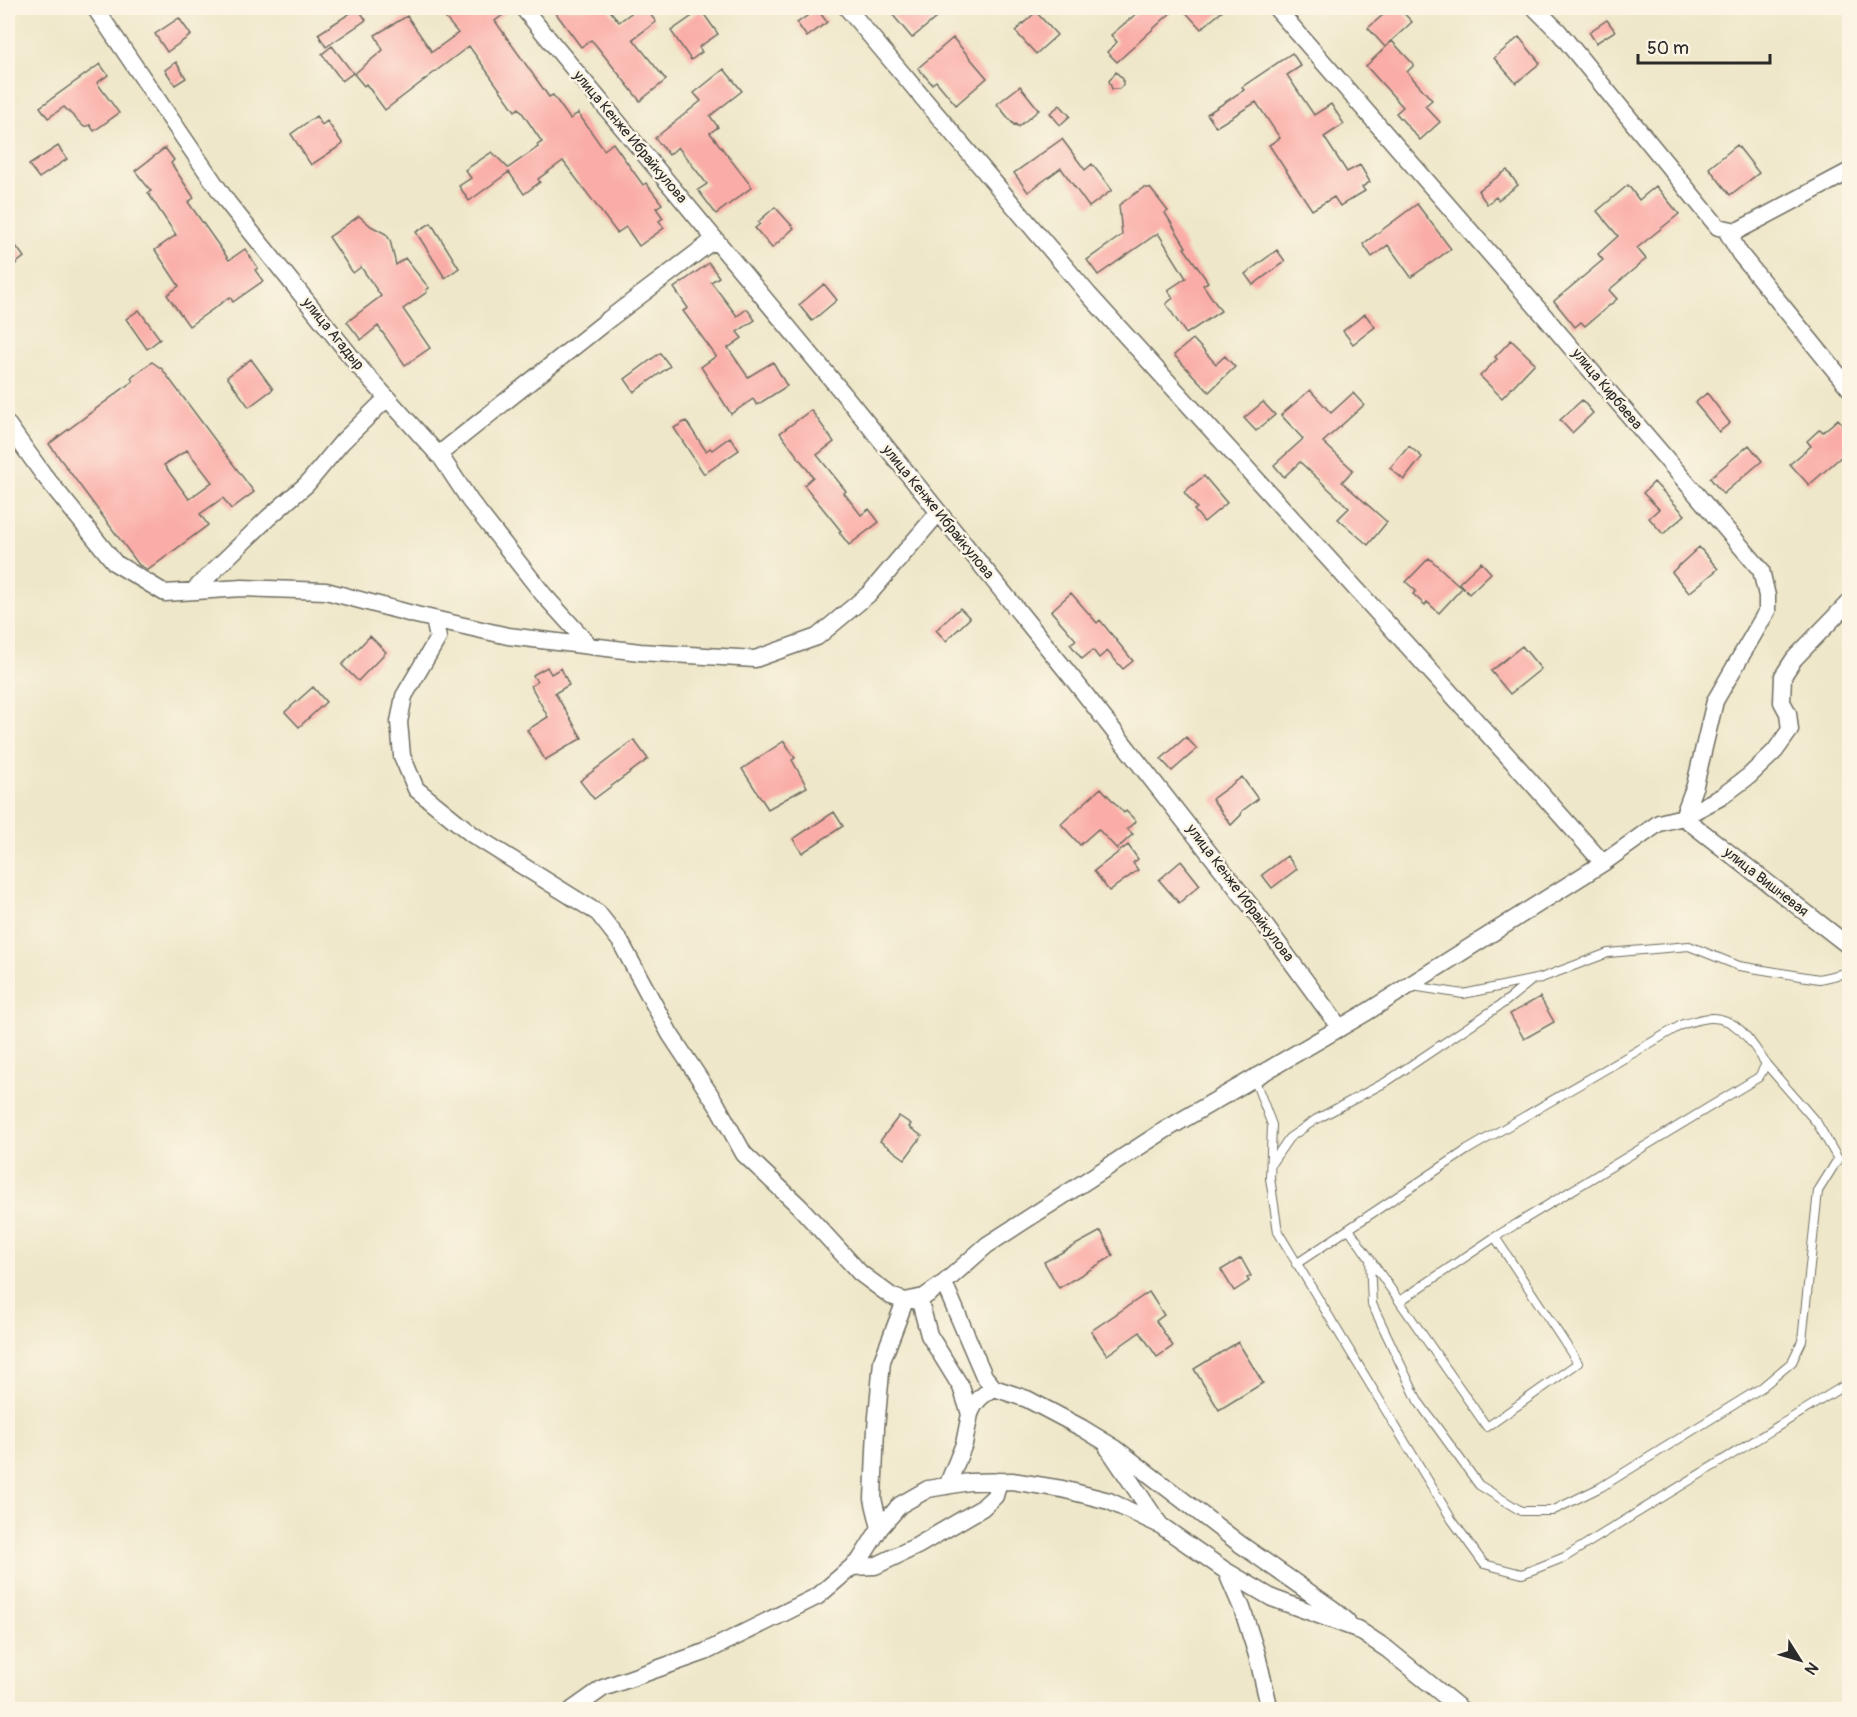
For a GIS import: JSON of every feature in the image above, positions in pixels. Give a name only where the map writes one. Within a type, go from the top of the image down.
[{"type":"street","name":"улица Агадыр","points":[[94,8],[228,203],[362,369],[438,455],[470,501],[543,594],[590,646]]},
{"type":"street","name":"улица Кенже Ибрайкулова","points":[[523,8],[842,392],[1190,827],[1340,1028]]},
{"type":"street","points":[[848,8],[1089,295],[1603,863]]},
{"type":"street","name":"улица Кирбаева","points":[[1276,8],[1554,327],[1761,570],[1767,596],[1767,611],[1715,701],[1695,785],[1683,817]]},
{"type":"street","points":[[1535,8],[1559,32],[1718,227],[1737,231],[1850,171]]},
{"type":"street","points":[[1725,230],[1740,254],[1850,389]]},
{"type":"street","points":[[438,455],[609,319],[715,239]]},
{"type":"street","points":[[193,591],[268,518],[307,484],[342,442],[387,398]]},
{"type":"street","points":[[8,425],[43,474],[115,563],[165,592],[242,588],[326,591],[508,636],[640,652],[755,659],[817,637],[870,593],[938,513]]},
{"type":"street","points":[[880,1528],[873,1499],[882,1361],[912,1300],[944,1283],[987,1245],[1165,1130],[1409,986],[1603,863],[1659,823],[1683,817],[1721,796],[1749,776],[1775,751],[1790,730],[1788,713],[1782,702],[1783,676],[1794,659],[1850,601]]},
{"type":"street","points":[[435,619],[438,638],[404,696],[399,722],[402,756],[416,789],[473,835],[598,914],[620,941],[670,1034],[717,1105],[744,1154],[799,1206],[860,1273],[891,1296],[912,1300]]},
{"type":"street","name":"улица Вишневая","points":[[1683,817],[1850,947]]},
{"type":"street","points":[[944,1283],[984,1376],[994,1388],[1027,1399],[1102,1440],[1153,1476],[1240,1544],[1387,1649],[1462,1710]]},
{"type":"street","points":[[912,1300],[929,1335],[961,1387],[970,1414]]},
{"type":"street","points":[[946,1486],[964,1444],[974,1404],[981,1396],[994,1388]]},
{"type":"street","points":[[1102,1440],[1160,1525]]},
{"type":"street","points":[[852,1567],[875,1566],[917,1546],[982,1508],[995,1496],[999,1481]]},
{"type":"street","points":[[572,1710],[603,1688],[705,1653],[818,1596],[860,1560],[880,1528],[900,1505],[928,1489],[969,1482],[1012,1481],[1062,1489],[1109,1501],[1160,1525],[1226,1571],[1272,1598],[1357,1629]]},
{"type":"street","points":[[1226,1571],[1242,1608],[1257,1655],[1270,1710]]},
{"type":"lane","points":[[1409,986],[1463,994],[1533,979],[1608,953],[1689,946],[1739,966],[1819,979],[1850,972]]},
{"type":"lane","points":[[1271,1164],[1289,1138],[1315,1120],[1386,1082],[1505,1002],[1533,979]]},
{"type":"lane","points":[[1296,1264],[1467,1150],[1683,1024],[1711,1018],[1730,1020],[1751,1041],[1766,1064],[1817,1123],[1838,1159],[1818,1191],[1802,1341],[1792,1362],[1761,1388],[1600,1486],[1552,1510],[1521,1511],[1479,1485],[1418,1401],[1372,1304],[1370,1259]]},
{"type":"lane","points":[[1400,1301],[1495,1237],[1759,1077],[1766,1064]]},
{"type":"lane","points":[[1254,1078],[1272,1125],[1270,1179],[1278,1232],[1452,1520],[1484,1563],[1522,1574],[1565,1557],[1850,1382]]},
{"type":"lane","points":[[1349,1228],[1487,1426],[1578,1363],[1495,1237]]},
{"type":"building","points":[[358,8],[366,20],[326,47],[318,34]]},
{"type":"building","points":[[437,8],[512,8],[495,21],[549,97],[553,95],[570,119],[578,113],[604,150],[613,143],[643,185],[646,183],[662,204],[656,208],[663,218],[659,221],[664,228],[639,246],[626,227],[617,233],[563,161],[538,179],[540,182],[524,194],[509,172],[469,201],[459,186],[471,178],[465,170],[492,152],[508,168],[542,142],[519,108],[515,111],[469,46],[385,110],[366,84],[364,86],[354,74],[383,50],[375,35],[407,16],[432,52],[458,33]]},
{"type":"building","points":[[552,8],[608,8],[619,22],[638,8],[646,8],[656,22],[633,39],[666,80],[640,101],[595,44],[591,40],[581,47]]},
{"type":"building","points":[[887,8],[948,8],[912,38]]},
{"type":"building","points":[[1143,8],[1176,8],[1117,62],[1107,52],[1117,42],[1111,35]]},
{"type":"building","points":[[1182,8],[1226,8],[1201,29]]},
{"type":"building","points":[[1378,8],[1399,8],[1412,22],[1385,47],[1368,28],[1384,14]]},
{"type":"building","points":[[817,9],[827,22],[807,37],[797,23]]},
{"type":"building","points":[[701,10],[718,34],[699,47],[702,52],[691,60],[671,31]]},
{"type":"building","points":[[1036,12],[1057,35],[1036,54],[1015,31]]},
{"type":"building","points":[[179,18],[191,35],[167,52],[155,34]]},
{"type":"building","points":[[1607,20],[1615,31],[1596,43],[1589,32]]},
{"type":"building","points":[[1519,37],[1540,63],[1516,83],[1494,58]]},
{"type":"building","points":[[953,38],[987,78],[956,105],[936,81],[932,84],[918,68]]},
{"type":"building","points":[[1392,41],[1414,65],[1407,72],[1432,100],[1425,106],[1440,122],[1420,140],[1396,113],[1403,107],[1366,66]]},
{"type":"building","points":[[332,46],[353,73],[342,81],[322,54]]},
{"type":"building","points":[[1292,53],[1301,66],[1287,75],[1314,115],[1331,104],[1344,124],[1324,137],[1347,172],[1360,165],[1370,182],[1362,187],[1365,191],[1340,206],[1334,197],[1312,210],[1269,145],[1280,138],[1256,102],[1216,127],[1207,114],[1244,90],[1242,87]]},
{"type":"building","points":[[176,62],[186,78],[175,85],[165,70]]},
{"type":"building","points":[[100,64],[108,75],[97,83],[119,113],[94,131],[90,125],[84,127],[64,107],[48,118],[40,107]]},
{"type":"building","points":[[724,69],[742,91],[710,116],[718,127],[710,133],[752,187],[716,214],[698,190],[707,184],[678,147],[669,155],[655,138],[701,101],[694,93]]},
{"type":"building","points":[[1116,72],[1123,79],[1123,85],[1119,89],[1112,89],[1109,81]]},
{"type":"building","points":[[1020,86],[1039,110],[1018,127],[997,104]]},
{"type":"building","points":[[1060,105],[1070,116],[1060,125],[1050,113]]},
{"type":"building","points":[[316,116],[322,125],[327,121],[343,144],[311,165],[291,134]]},
{"type":"building","points":[[1062,139],[1085,170],[1092,164],[1112,190],[1089,207],[1061,168],[1028,192],[1014,173]]},
{"type":"building","points":[[1737,145],[1759,173],[1730,195],[1709,168]]},
{"type":"building","points":[[58,146],[67,159],[39,178],[29,165]]},
{"type":"building","points":[[165,148],[174,160],[171,163],[194,198],[188,202],[229,260],[245,249],[258,268],[255,270],[263,281],[233,302],[230,297],[189,326],[167,295],[179,286],[155,250],[176,235],[148,193],[151,191],[135,171]]},
{"type":"building","points":[[1507,170],[1518,185],[1498,200],[1496,197],[1487,204],[1478,191]]},
{"type":"building","points":[[1628,185],[1639,200],[1656,186],[1679,214],[1637,248],[1646,259],[1609,290],[1617,299],[1585,326],[1581,322],[1575,327],[1554,301],[1603,260],[1598,254],[1618,236],[1597,211]]},
{"type":"building","points":[[1143,188],[1150,188],[1168,211],[1165,213],[1186,247],[1184,248],[1208,282],[1203,285],[1221,311],[1186,334],[1166,304],[1173,298],[1168,290],[1186,278],[1158,233],[1098,275],[1087,260],[1122,235],[1119,205]]},
{"type":"building","points":[[1417,204],[1451,249],[1411,277],[1388,245],[1372,257],[1363,244]]},
{"type":"building","points":[[775,207],[794,228],[772,248],[755,228],[760,224],[758,222]]},
{"type":"building","points":[[359,216],[386,234],[390,240],[396,265],[405,258],[429,288],[427,292],[403,309],[430,348],[405,365],[378,326],[361,340],[347,322],[381,296],[361,267],[353,273],[329,237]]},
{"type":"building","points":[[431,223],[459,268],[445,278],[416,232]]},
{"type":"building","points":[[8,235],[24,257],[8,270]]},
{"type":"building","points":[[1277,250],[1285,261],[1253,285],[1245,274]]},
{"type":"building","points":[[709,263],[719,277],[711,282],[737,316],[747,309],[755,320],[737,332],[742,338],[728,348],[748,377],[773,362],[787,386],[757,405],[753,399],[731,414],[701,367],[716,356],[683,311],[688,308],[674,288]]},
{"type":"building","points":[[824,284],[837,300],[812,321],[799,305]]},
{"type":"building","points":[[139,310],[160,339],[147,349],[126,319]]},
{"type":"building","points":[[1365,314],[1375,327],[1353,344],[1343,331]]},
{"type":"building","points":[[1193,339],[1216,364],[1225,356],[1235,367],[1209,392],[1174,355]]},
{"type":"building","points":[[1511,340],[1535,363],[1502,398],[1480,376]]},
{"type":"building","points":[[660,353],[670,366],[634,392],[625,379]]},
{"type":"building","points":[[251,359],[273,389],[249,407],[227,377]]},
{"type":"building","points":[[152,362],[162,369],[254,492],[231,509],[223,498],[200,514],[208,525],[148,570],[139,565],[49,444],[133,381],[131,378]],"holes":[[[187,450],[212,482],[189,499],[164,465]]]},
{"type":"building","points":[[1310,390],[1331,413],[1353,393],[1364,405],[1323,442],[1353,470],[1342,482],[1387,522],[1368,545],[1338,519],[1349,508],[1300,462],[1284,477],[1274,465],[1303,439],[1281,415]]},
{"type":"building","points":[[1707,393],[1730,423],[1719,432],[1695,403]]},
{"type":"building","points":[[1582,400],[1593,413],[1572,433],[1560,420]]},
{"type":"building","points":[[1263,402],[1275,415],[1256,431],[1244,418]]},
{"type":"building","points":[[811,410],[834,442],[817,455],[846,491],[844,493],[861,515],[869,509],[879,522],[849,545],[839,532],[841,531],[804,485],[813,477],[780,433]]},
{"type":"building","points":[[1838,419],[1850,433],[1850,449],[1809,485],[1790,464],[1811,446],[1807,441],[1820,429],[1823,432]]},
{"type":"building","points":[[686,421],[706,451],[710,448],[712,450],[730,437],[739,450],[704,474],[674,428]]},
{"type":"building","points":[[1749,445],[1762,461],[1723,494],[1710,478]]},
{"type":"building","points":[[1409,446],[1422,457],[1404,480],[1390,468]]},
{"type":"building","points":[[1204,476],[1227,503],[1204,522],[1194,510],[1197,508],[1184,492]]},
{"type":"building","points":[[1654,482],[1685,515],[1663,534],[1649,518],[1659,509],[1643,493]]},
{"type":"building","points":[[1699,547],[1718,569],[1689,593],[1672,572]]},
{"type":"building","points":[[1429,558],[1462,588],[1439,613],[1427,602],[1425,605],[1413,594],[1416,591],[1406,582]]},
{"type":"building","points":[[1481,562],[1491,573],[1469,594],[1459,583]]},
{"type":"building","points":[[1071,593],[1097,623],[1100,620],[1133,661],[1123,669],[1107,651],[1099,658],[1093,650],[1082,659],[1070,644],[1076,640],[1051,611]]},
{"type":"building","points":[[960,608],[970,618],[946,641],[936,630]]},
{"type":"building","points":[[370,636],[386,652],[358,681],[342,665]]},
{"type":"building","points":[[1522,646],[1541,669],[1510,694],[1491,671]]},
{"type":"building","points":[[547,667],[551,674],[561,668],[569,685],[555,693],[582,738],[545,760],[527,730],[548,717],[531,686],[537,682],[533,675]]},
{"type":"building","points":[[313,687],[326,702],[299,727],[285,712]]},
{"type":"building","points":[[1186,737],[1197,749],[1172,771],[1161,759]]},
{"type":"building","points":[[634,740],[648,759],[594,799],[580,781]]},
{"type":"building","points":[[784,741],[795,758],[792,760],[807,787],[768,809],[742,769]]},
{"type":"building","points":[[1242,777],[1258,799],[1242,811],[1231,825],[1212,799]]},
{"type":"building","points":[[1101,788],[1124,813],[1126,811],[1136,821],[1127,829],[1133,834],[1117,849],[1098,829],[1080,845],[1061,824]]},
{"type":"building","points":[[834,812],[843,826],[802,853],[793,839]]},
{"type":"building","points":[[1128,845],[1138,859],[1133,863],[1138,870],[1109,891],[1094,871]]},
{"type":"building","points":[[1287,856],[1297,869],[1272,888],[1262,875]]},
{"type":"building","points":[[1181,861],[1200,885],[1179,903],[1159,880]]},
{"type":"building","points":[[1540,997],[1554,1022],[1524,1039],[1510,1014]]},
{"type":"building","points":[[899,1116],[911,1124],[909,1127],[922,1136],[905,1159],[880,1141]]},
{"type":"building","points":[[1101,1231],[1113,1256],[1059,1288],[1044,1262]]},
{"type":"building","points":[[1241,1258],[1251,1276],[1247,1278],[1249,1281],[1234,1291],[1221,1270]]},
{"type":"building","points":[[1149,1292],[1164,1315],[1156,1321],[1173,1346],[1157,1357],[1140,1332],[1107,1355],[1091,1331]]},
{"type":"building","points":[[1238,1342],[1263,1383],[1219,1410],[1194,1369]]}]
